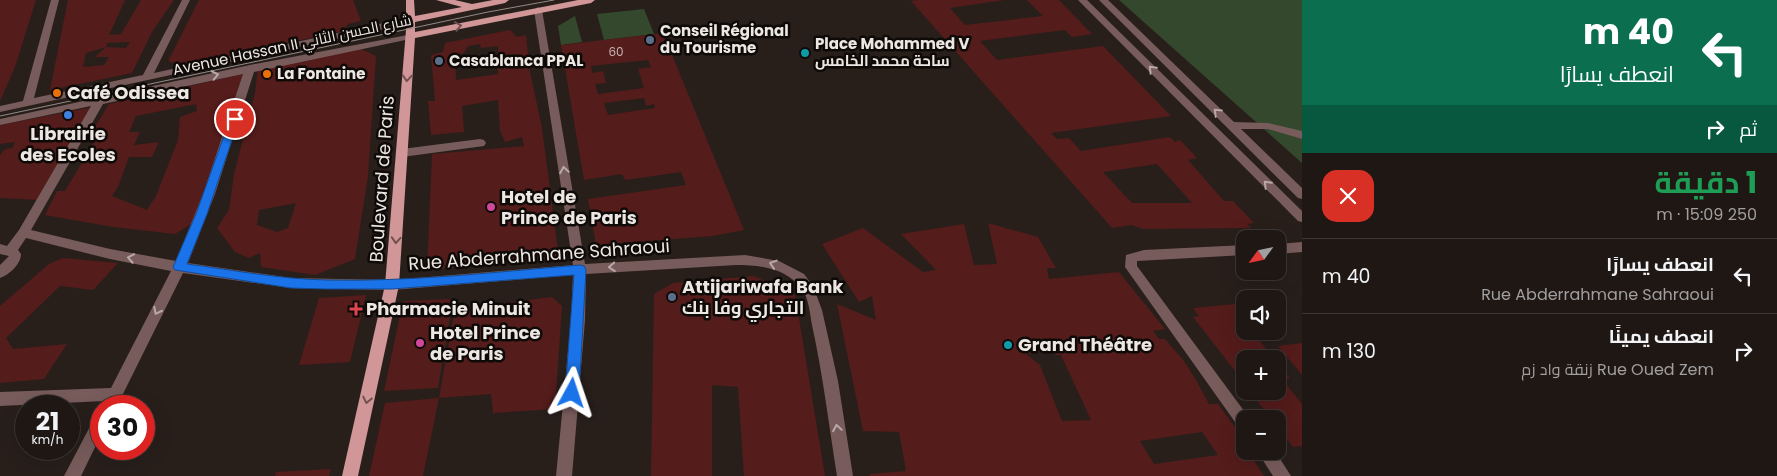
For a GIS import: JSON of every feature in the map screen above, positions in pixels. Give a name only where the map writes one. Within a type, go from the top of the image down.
[{"type":"main road","name":"Boulevard de Paris","points":[[350,476],[392,285],[410,36],[410,0]]},
{"type":"main road","points":[[440,0],[476,6]]},
{"type":"main road","name":"Avenue Hassan II شارع الحسن الثاني","points":[[411,20],[505,0]]},
{"type":"main road","name":"Avenue Hassan II شارع الحسن الثاني","points":[[410,36],[590,0]]},
{"type":"street","points":[[28,103],[56,0]]},
{"type":"street","points":[[147,77],[186,0]]},
{"type":"street","points":[[1082,0],[1302,218]]},
{"type":"street","points":[[1103,0],[1302,195]]},
{"type":"street","points":[[538,10],[580,270],[577,337],[564,476]]},
{"type":"street","name":"Avenue Hassan II شارع الحسن الثاني","points":[[0,108],[411,20]]},
{"type":"street","name":"Avenue Hassan II شارع الحسن الثاني","points":[[0,122],[250,68],[410,36]]},
{"type":"street","points":[[115,395],[179,267],[201,214],[230,136],[250,68]]},
{"type":"street","points":[[0,273],[15,259],[15,254],[5,250],[23,233],[99,101]]},
{"type":"street","points":[[1230,125],[1268,126],[1302,135]]},
{"type":"street","points":[[402,152],[480,143]]},
{"type":"street","name":"Rue Abderrahmane Sahraoui","points":[[23,233],[110,254],[179,267],[291,283],[392,285],[580,270],[752,260],[777,265],[786,269],[805,283],[811,293],[824,348],[845,476]]},
{"type":"street","points":[[1286,249],[1302,248]]},
{"type":"street","points":[[1236,250],[1144,255],[1131,258],[1131,267],[1236,412]]},
{"type":"street","points":[[0,399],[90,400]]},
{"type":"street","points":[[72,476],[90,441]]},
{"type":"street","points":[[1271,460],[1283,476]]},
{"type":"green space","points":[[1119,0],[1302,0],[1302,163]]},
{"type":"green space","points":[[644,9],[654,34],[604,40],[597,14]]},
{"type":"green space","points":[[575,16],[582,42],[561,45],[558,26]]},
{"type":"building","points":[[0,0],[36,0],[15,67],[0,101]]},
{"type":"building","points":[[68,0],[125,0],[109,35],[121,34],[141,0],[174,0],[152,32],[132,73],[50,90]],"holes":[[[130,42],[126,48],[106,47],[107,43]],[[106,47],[95,57],[109,57],[104,65],[83,67],[86,53]]]},
{"type":"building","points":[[199,0],[353,0],[361,21],[348,24],[343,31],[180,66],[168,61]]},
{"type":"building","points":[[1004,0],[950,8],[965,25],[1043,16],[1027,0],[1059,0],[1092,34],[1072,37],[1065,30],[980,41],[997,60],[1103,46],[1171,116],[1051,133],[1057,139],[1069,138],[1081,151],[1170,137],[1175,142],[1180,140],[1197,158],[1188,160],[1224,201],[1233,201],[1254,223],[1247,224],[1251,228],[1143,229],[1132,225],[1112,228],[911,1]],"holes":[[[1157,164],[1192,203],[1132,203],[1103,172]]]},
{"type":"building","name":"Hotel de Prince de Paris","points":[[510,30],[517,37],[526,35],[530,72],[542,128],[559,259],[427,270],[432,154],[524,146],[522,137],[505,142],[500,131],[498,100],[462,106],[464,132],[431,135],[428,101],[435,101],[431,55],[443,52],[445,43]],"holes":[[[480,44],[481,48],[498,46],[498,74],[456,80],[455,55],[464,53],[468,46]]]},
{"type":"building","points":[[663,33],[744,230],[713,236],[596,245],[588,199],[686,185],[681,172],[625,180],[622,174],[584,180],[561,45]],"holes":[[[648,60],[651,67],[638,69],[644,88],[598,94],[595,84],[606,83],[603,71],[592,73],[591,66]],[[644,98],[646,106],[654,104],[655,108],[608,115],[604,103]]]},
{"type":"building","points":[[359,48],[376,56],[368,176],[355,259],[315,275],[261,267],[260,253],[249,258],[235,252],[217,228],[229,210],[234,174],[255,93],[258,67]],"holes":[[[296,203],[288,228],[277,232],[257,225],[259,210]]]},
{"type":"building","points":[[243,74],[193,223],[175,234],[113,227],[45,215],[57,191],[65,191],[102,129],[93,130],[109,104]],"holes":[[[196,104],[197,111],[180,117],[178,140],[156,196],[147,210],[112,196],[118,187],[129,157],[152,157],[159,142],[134,145],[140,132],[129,132],[136,116]]]},
{"type":"building","points":[[93,107],[39,200],[0,198],[0,155],[5,149],[13,148],[15,142],[0,144],[0,125]]},
{"type":"building","name":"Grand Théâtre","points":[[988,223],[1038,237],[1056,268],[1047,268],[1049,279],[1119,272],[1165,329],[1153,331],[1159,339],[1165,339],[1184,361],[1209,404],[1218,404],[1236,429],[1236,460],[1260,460],[1254,461],[1264,476],[870,476],[870,474],[906,471],[899,432],[863,431],[837,304],[876,320],[872,296],[859,302],[822,244],[863,228],[923,272],[936,270],[901,234],[964,224],[974,265],[997,264]],"holes":[[[1054,350],[1055,355],[1061,355],[1091,420],[1062,421],[1040,365],[1026,354]],[[1202,432],[1218,455],[1154,464],[1140,441]]]},
{"type":"building","points":[[63,258],[118,263],[93,290],[60,286],[6,338],[13,349],[67,344],[44,379],[0,383],[0,306],[49,264]]},
{"type":"building","points":[[754,276],[795,294],[825,476],[744,476],[738,387],[712,385],[712,476],[651,476],[654,294],[673,283]]},
{"type":"building","points":[[366,295],[350,362],[299,365],[319,298]]},
{"type":"building","points":[[552,297],[562,306],[555,409],[493,413],[491,394],[439,398],[455,309]]},
{"type":"building","points":[[453,299],[438,388],[384,391],[403,301]]},
{"type":"building","points":[[1236,304],[1236,340],[1259,340],[1267,350],[1236,350],[1236,372],[1193,317],[1199,316],[1193,308]]},
{"type":"building","points":[[1302,343],[1302,375],[1286,356],[1286,350],[1281,350],[1278,346]]},
{"type":"building","points":[[1286,384],[1302,404],[1302,446],[1293,447],[1286,438],[1286,410],[1264,410],[1257,400],[1286,400]]},
{"type":"building","points":[[439,398],[423,476],[369,476],[385,403]]},
{"type":"building","points":[[331,469],[329,476],[275,476],[276,472]]},
{"type":"tram line","points":[[0,116],[488,12],[554,0]]},
{"type":"place","name":"Conseil Régional du Tourisme","points":[[650,40]]},
{"type":"place","name":"Place Mohammed V ساحة محمد الخامس","points":[[805,53]]},
{"type":"place","name":"Casablanca PPAL","points":[[439,61]]},
{"type":"place","name":"La Fontaine","points":[[267,74]]},
{"type":"place","name":"Café Odissea","points":[[57,93]]},
{"type":"place","name":"Librairie des Ecoles","points":[[68,115]]},
{"type":"place","name":"Hotel de Prince de Paris","points":[[491,207]]},
{"type":"place","name":"Attijariwafa Bank التجاري وفا بنك","points":[[672,297]]},
{"type":"place","name":"Pharmacie Minuit","points":[[356,309]]},
{"type":"place","name":"Hotel Prince de Paris","points":[[420,343]]},
{"type":"place","name":"Grand Théâtre","points":[[1008,345]]},
{"type":"route","points":[[235,119],[201,214],[179,267],[291,283],[392,285],[580,270],[572,393]]}]
